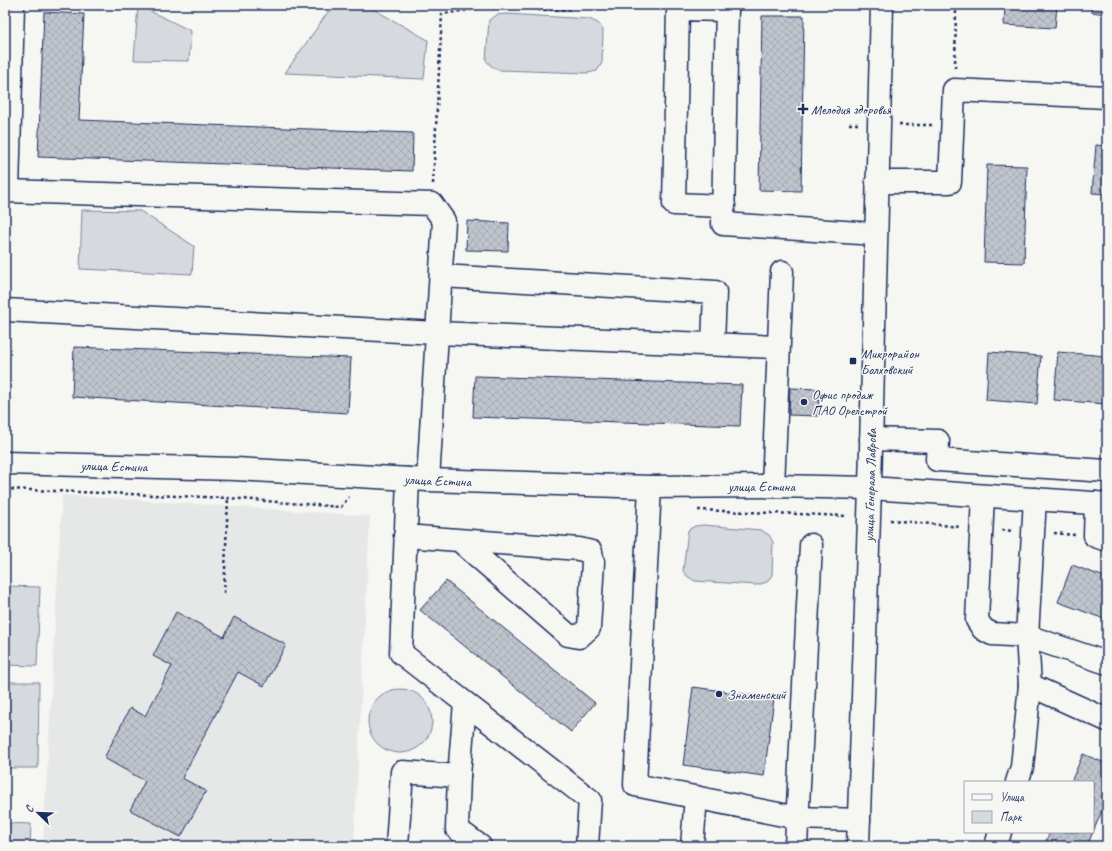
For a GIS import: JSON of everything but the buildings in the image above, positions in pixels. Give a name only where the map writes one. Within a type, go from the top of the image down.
[{"type":"street","points":[[13,5],[7,191],[432,204],[444,220],[437,333],[418,480],[405,536],[401,653],[590,800],[587,846]]},
{"type":"street","name":"улица Генерала Лаврова","points":[[858,846],[870,488],[875,234],[882,5]]},
{"type":"street","points":[[724,206],[674,204],[678,9],[727,7],[724,206],[723,224],[875,234]]},
{"type":"street","points":[[877,182],[950,182],[954,90],[1107,97]]},
{"type":"street","points":[[773,486],[782,272]]},
{"type":"street","points":[[441,276],[715,292],[713,344]]},
{"type":"street","points":[[5,310],[437,333],[778,347]]},
{"type":"street","points":[[871,439],[938,441],[937,460],[1107,470]]},
{"type":"street","name":"улица Естина","points":[[5,463],[236,469],[418,480],[650,487],[773,486],[870,488],[1102,504]]},
{"type":"street","points":[[650,487],[635,785],[798,818],[859,820]]},
{"type":"street","points":[[983,496],[977,620],[983,629],[992,634],[1027,636],[1107,663]]},
{"type":"street","points":[[1017,781],[1022,767],[1030,685],[1027,636],[1035,499]]},
{"type":"street","points":[[1101,538],[1102,504]]},
{"type":"street","points":[[405,536],[459,540],[579,549],[591,552],[593,562],[589,628],[579,637],[568,635],[459,540]]},
{"type":"street","points":[[796,846],[812,545]]},
{"type":"street","points":[[1030,685],[1107,720]]},
{"type":"street","points":[[465,703],[459,776],[457,829],[480,846]]},
{"type":"street","points":[[397,846],[402,772],[459,776]]},
{"type":"street","points":[[692,846],[696,797]]},
{"type":"street","points":[[996,846],[1000,833]]},
{"type":"path","points":[[432,204],[442,14],[501,5],[540,10],[572,9],[572,5]]},
{"type":"path","points":[[954,90],[956,5]]},
{"type":"path","points":[[5,489],[228,498],[341,506],[352,494]]},
{"type":"path","points":[[224,593],[228,498]]},
{"type":"path","points":[[696,510],[869,518],[981,529],[1101,538]]},
{"type":"shaded area","points":[[62,495],[370,516],[354,846],[43,846]]},
{"type":"green space","points":[[138,5],[191,31],[189,61],[134,60]]},
{"type":"green space","points":[[333,5],[366,5],[428,40],[424,79],[285,73]]},
{"type":"green space","points":[[506,14],[589,19],[598,23],[603,30],[602,63],[597,71],[588,73],[499,70],[490,65],[486,60],[489,20],[497,15]]},
{"type":"green space","points":[[82,210],[140,211],[194,246],[192,274],[80,269]]},
{"type":"green space","points":[[704,525],[761,530],[769,535],[773,542],[772,575],[767,582],[757,585],[695,581],[687,576],[683,571],[688,530],[695,526]]},
{"type":"green space","points":[[5,586],[40,587],[37,666],[5,665]]},
{"type":"green space","points":[[5,682],[39,682],[38,768],[5,768]]},
{"type":"green space","points":[[400,689],[418,695],[426,703],[432,721],[426,739],[418,747],[400,753],[382,747],[374,739],[368,721],[374,703],[382,695]]},
{"type":"green space","points":[[5,823],[31,824],[30,846],[5,846]]},
{"type":"place","name":"Мелодия здоровья","points":[[803,109]]},
{"type":"place","name":"Микрорайон Болховский","points":[[853,361]]},
{"type":"place","name":"Офис продаж ПАО Орелстрой","points":[[804,402]]},
{"type":"place","name":"Знаменский","points":[[719,694]]}]
